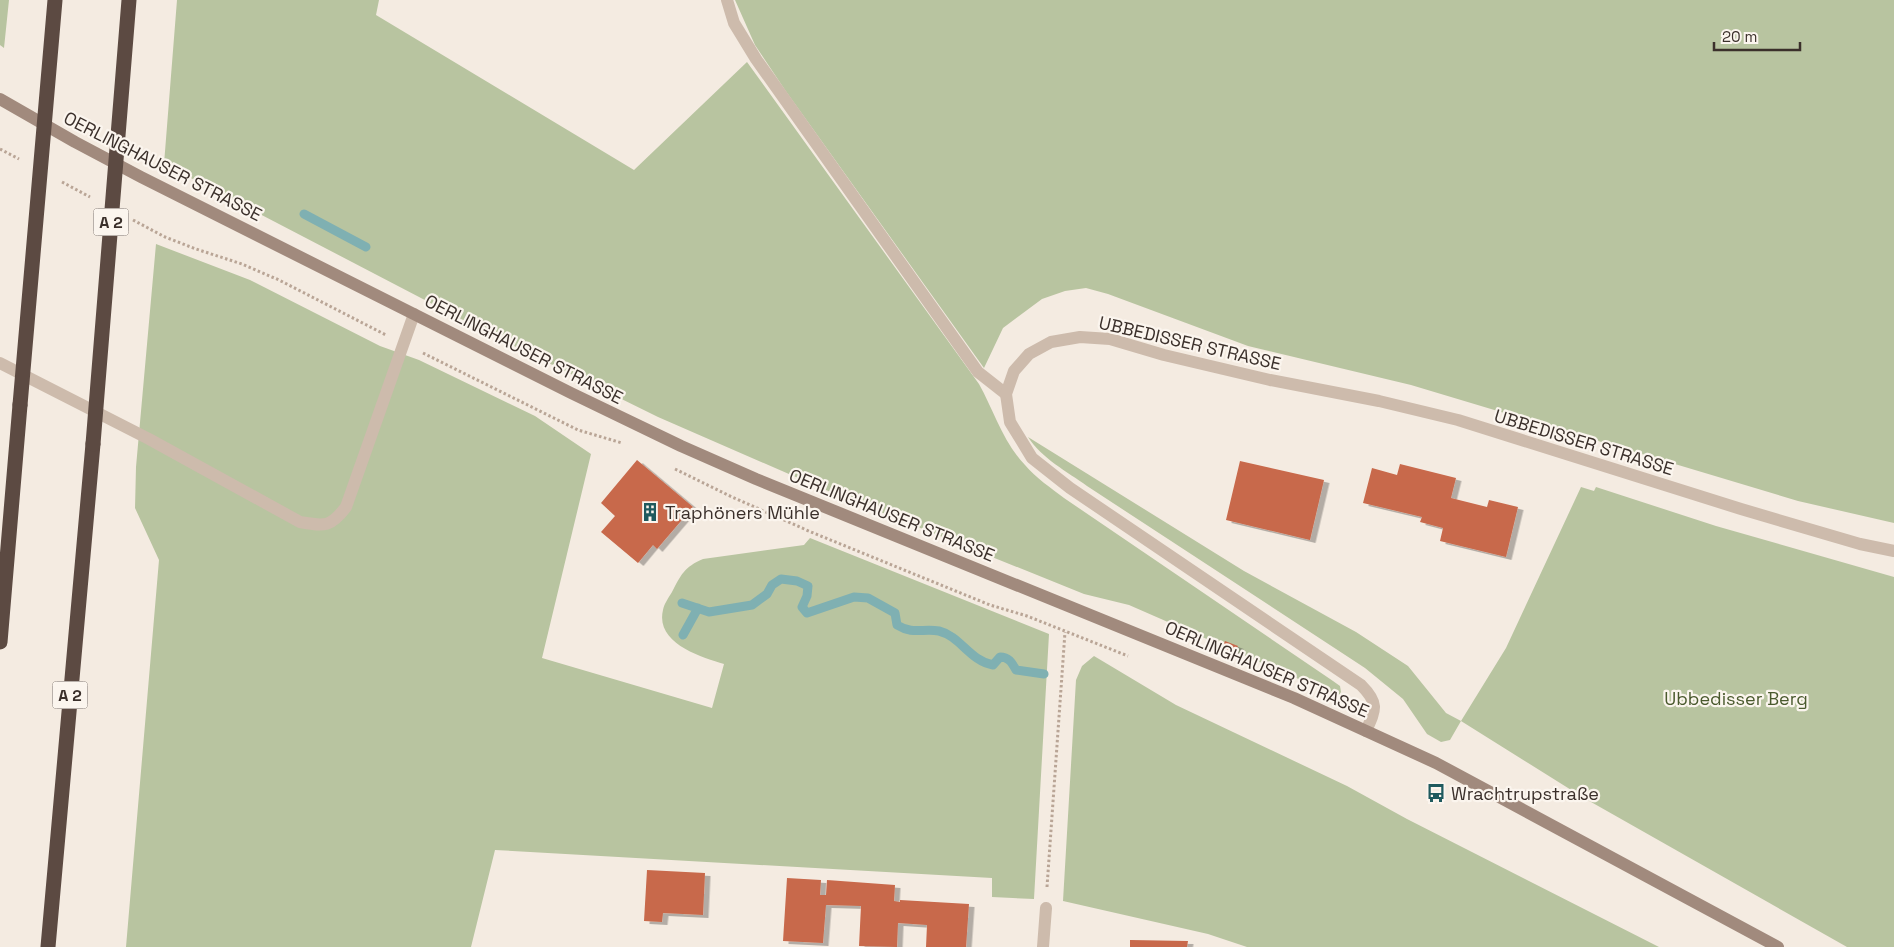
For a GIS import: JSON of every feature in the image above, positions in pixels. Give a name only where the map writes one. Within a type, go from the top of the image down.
[{"type":"highway","points":[[0,642],[55,0]]},
{"type":"highway","name":"A 2","points":[[48,947],[93,444],[129,0]]},
{"type":"main road","name":"OERLINGHAUSER STRASSE","points":[[0,99],[83,146],[570,393],[723,464],[1215,665],[1436,763],[1778,947]]},
{"type":"street","points":[[728,0],[734,23],[756,59],[978,372],[1006,394]]},
{"type":"street","points":[[0,363],[150,439],[300,522],[324,526],[338,519],[346,507],[414,314]]},
{"type":"street","name":"UBBEDISSER STRASSE","points":[[1366,731],[1375,706],[1374,701],[1361,685],[1070,488],[1032,458],[1010,422],[1006,394],[1014,371],[1029,354],[1051,342],[1080,337],[1110,339],[1164,355],[1270,380],[1379,401],[1458,420],[1741,509],[1860,544],[1894,551]]},
{"type":"street","points":[[1043,947],[1046,908]]},
{"type":"path","points":[[0,149],[26,163]]},
{"type":"path","points":[[61,181],[96,200]]},
{"type":"path","points":[[130,218],[165,237],[242,264],[279,280],[404,344]]},
{"type":"path","points":[[1046,908],[1065,631],[1134,658]]},
{"type":"green space","points":[[0,0],[9,0],[4,48],[0,45]]},
{"type":"green space","points":[[177,0],[379,0],[376,15],[634,170],[747,62],[979,384],[1005,436],[1017,456],[1029,470],[1064,498],[1333,681],[1340,686],[1341,692],[1339,695],[1335,695],[1129,605],[1084,594],[821,488],[658,417],[490,334],[164,164]]},
{"type":"green space","points":[[735,0],[1894,0],[1894,523],[1798,501],[1411,385],[1248,346],[1108,294],[1086,288],[1065,291],[1042,299],[1003,328],[984,368],[785,90],[755,45]]},
{"type":"green space","points":[[156,244],[250,280],[380,346],[419,360],[535,416],[591,454],[542,658],[712,708],[724,664],[692,653],[673,640],[662,622],[664,605],[687,568],[703,559],[804,545],[810,538],[1049,634],[1034,899],[992,897],[992,878],[495,850],[471,947],[126,947],[159,560],[135,508],[136,467]]},
{"type":"green space","points":[[1028,437],[1244,571],[1356,632],[1408,666],[1446,713],[1461,721],[1450,740],[1441,742],[1427,734],[1403,699],[1365,668],[1063,470],[1040,452]]},
{"type":"green space","name":"Ubbedisser Berg","points":[[1581,487],[1594,491],[1596,487],[1716,526],[1894,577],[1894,947],[1847,947],[1584,798],[1461,721],[1506,648]]},
{"type":"green space","points":[[1094,656],[1176,705],[1347,786],[1407,819],[1659,947],[1247,947],[1208,934],[1063,901],[1076,680],[1082,666]]},
{"type":"building","name":"Traphöners Mühle","points":[[637,460],[693,507],[657,549],[653,545],[638,563],[601,532],[615,516],[601,503]]},
{"type":"building","points":[[1240,461],[1324,480],[1310,540],[1226,520]]},
{"type":"building","points":[[1400,464],[1456,478],[1451,498],[1487,507],[1489,500],[1518,507],[1506,557],[1440,541],[1443,528],[1420,522],[1422,517],[1363,503],[1372,468],[1397,475]]},
{"type":"building","points":[[1225,641],[1238,646],[1235,653],[1222,647]]},
{"type":"building","points":[[647,870],[705,873],[703,915],[663,913],[662,922],[644,921]]},
{"type":"building","points":[[787,878],[821,880],[820,895],[826,895],[827,880],[895,885],[894,901],[969,904],[966,947],[926,947],[927,925],[898,923],[897,947],[859,946],[861,906],[826,905],[823,943],[783,941]]},
{"type":"building","points":[[1130,940],[1188,941],[1187,947],[1130,947]]},
{"type":"waterway","points":[[304,214],[366,247]]},
{"type":"waterway","points":[[682,603],[709,612],[752,605],[767,594],[772,585],[781,579],[797,581],[808,586],[807,596],[802,607],[807,613],[854,597],[868,598],[895,613],[897,625],[903,628],[913,631],[939,631],[953,638],[971,654],[985,663],[993,665],[1000,657],[1003,657],[1010,661],[1016,670],[1044,674]]},
{"type":"waterway","points":[[683,635],[698,608]]},
{"type":"place","name":"Traphöners Mühle","points":[[650,512]]},
{"type":"place","name":"Wrachtrupstraße","points":[[1436,793]]}]
